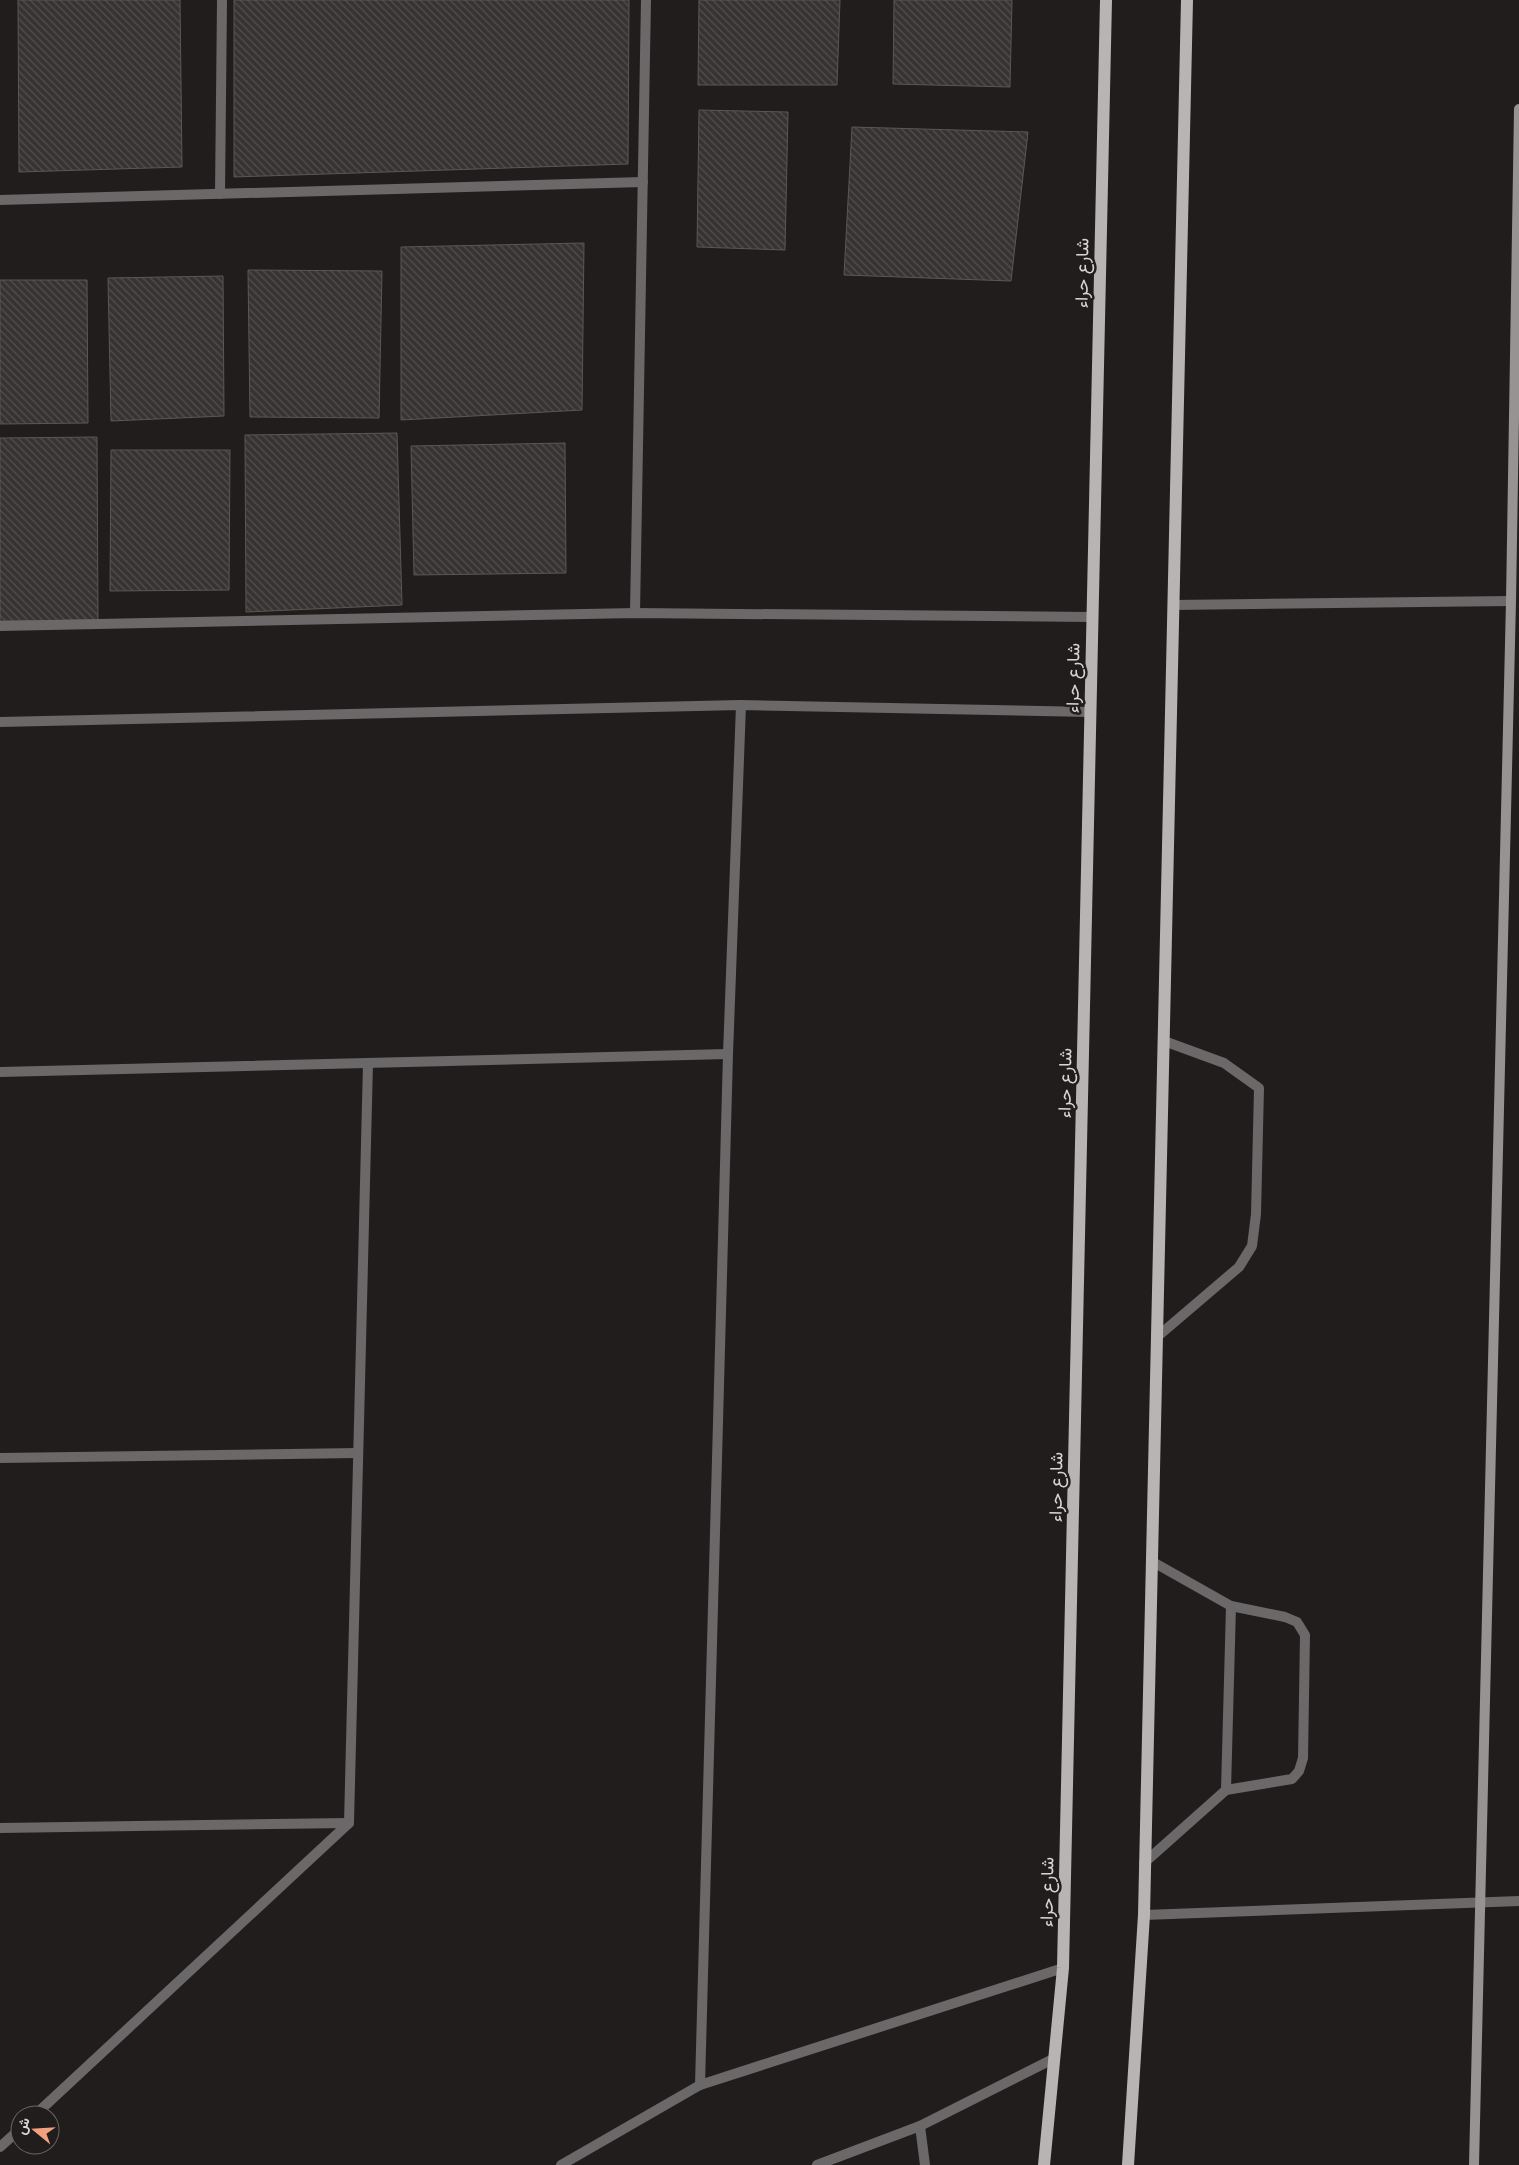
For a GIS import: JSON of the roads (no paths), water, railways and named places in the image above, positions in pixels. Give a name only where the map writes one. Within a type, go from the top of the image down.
[{"type":"main road","name":"شارع حراء","points":[[1044,2165],[1063,1968],[1106,0]]},
{"type":"main road","points":[[1128,2165],[1144,1915],[1188,0]]},
{"type":"street","points":[[220,194],[222,0]]},
{"type":"street","points":[[635,613],[646,0]]},
{"type":"street","points":[[1474,2165],[1511,601],[1519,109]]},
{"type":"street","points":[[0,200],[643,182]]},
{"type":"street","points":[[1174,605],[1511,601]]},
{"type":"street","points":[[0,626],[635,613],[1092,617]]},
{"type":"street","points":[[700,2085],[728,1054],[741,705]]},
{"type":"street","points":[[0,722],[741,705],[1090,712]]},
{"type":"street","points":[[1157,1337],[1239,1267],[1252,1246],[1256,1214],[1259,1088],[1224,1063],[1164,1041]]},
{"type":"street","points":[[0,1072],[728,1054]]},
{"type":"street","points":[[46,2105],[348,1823],[368,1063]]},
{"type":"street","points":[[0,1458],[358,1453]]},
{"type":"street","points":[[1144,1863],[1226,1790],[1292,1779],[1299,1771],[1302,1758],[1305,1635],[1296,1622],[1285,1617],[1231,1606],[1152,1562]]},
{"type":"street","points":[[1226,1790],[1231,1606]]},
{"type":"street","points":[[0,1828],[348,1823]]},
{"type":"street","points":[[1144,1915],[1519,1901]]},
{"type":"street","points":[[561,2165],[700,2085],[1063,1968]]},
{"type":"street","points":[[817,2165],[920,2126],[1055,2058]]},
{"type":"street","points":[[920,2126],[925,2165]]},
{"type":"street","points":[[0,2147],[10,2138]]}]
